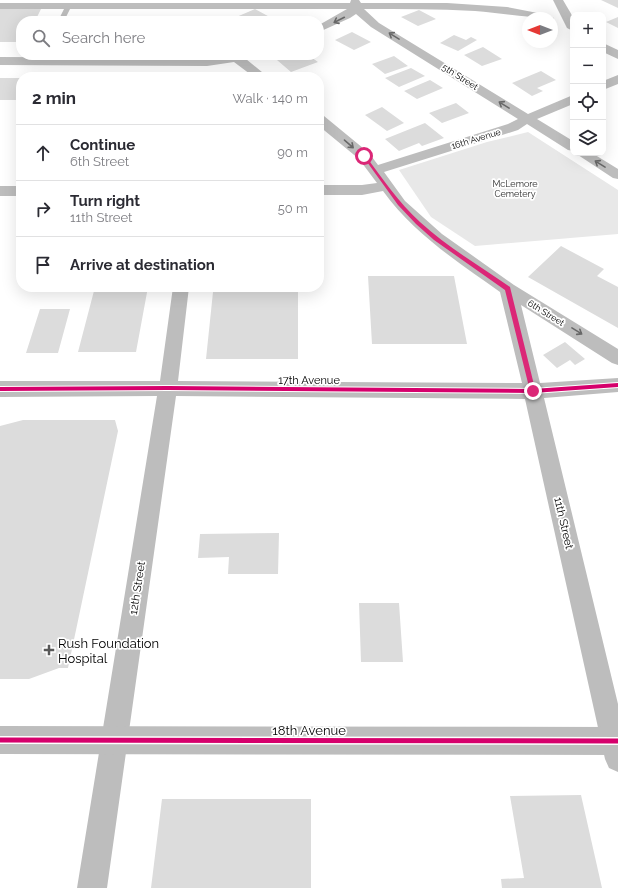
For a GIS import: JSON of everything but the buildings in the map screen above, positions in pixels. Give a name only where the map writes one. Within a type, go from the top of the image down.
[{"type":"street","points":[[3,0],[0,6],[68,7],[184,4],[355,4],[478,7],[522,13]]},
{"type":"street","points":[[558,0],[570,23]]},
{"type":"street","points":[[184,4],[187,16]]},
{"type":"street","points":[[324,27],[346,16],[355,4]]},
{"type":"street","name":"5th Street","points":[[355,4],[375,25],[570,145]]},
{"type":"street","points":[[558,21],[570,25]]},
{"type":"street","points":[[605,48],[618,55]]},
{"type":"street","points":[[0,61],[16,60]]},
{"type":"street","points":[[126,60],[207,62],[218,60]]},
{"type":"street","points":[[218,72],[231,60]]},
{"type":"street","points":[[238,60],[255,72]]},
{"type":"street","points":[[606,85],[618,79]]},
{"type":"street","name":"16th Avenue","points":[[376,170],[513,128],[526,119],[570,100]]},
{"type":"street","name":"6th Street","points":[[324,123],[364,156],[408,213],[436,238],[508,289],[618,358]]},
{"type":"street","points":[[587,156],[618,175]]},
{"type":"street","points":[[324,190],[362,190],[387,186]]},
{"type":"street","points":[[0,191],[16,191]]},
{"type":"street","name":"11th Street","points":[[508,289],[617,747]]},
{"type":"street","name":"12th Street","points":[[92,888],[168,388],[180,292]]},
{"type":"street","name":"17th Avenue","points":[[0,389],[168,388],[533,391],[618,385]]},
{"type":"street","name":"18th Avenue","points":[[0,740],[114,740],[617,747]]},
{"type":"lane","points":[[64,16],[68,7]]},
{"type":"green space","name":"McLemore Cemetery","points":[[528,132],[618,190],[618,234],[475,246],[431,217],[399,170],[487,142]]},
{"type":"cycle path","points":[[0,389],[168,388],[533,391],[618,385]]},
{"type":"cycle path","points":[[0,740],[618,741]]},
{"type":"place","name":"Rush Foundation Hospital","points":[[49,650]]},
{"type":"route","points":[[364,156],[400,204],[417,222],[436,238],[508,289],[533,391]]}]
